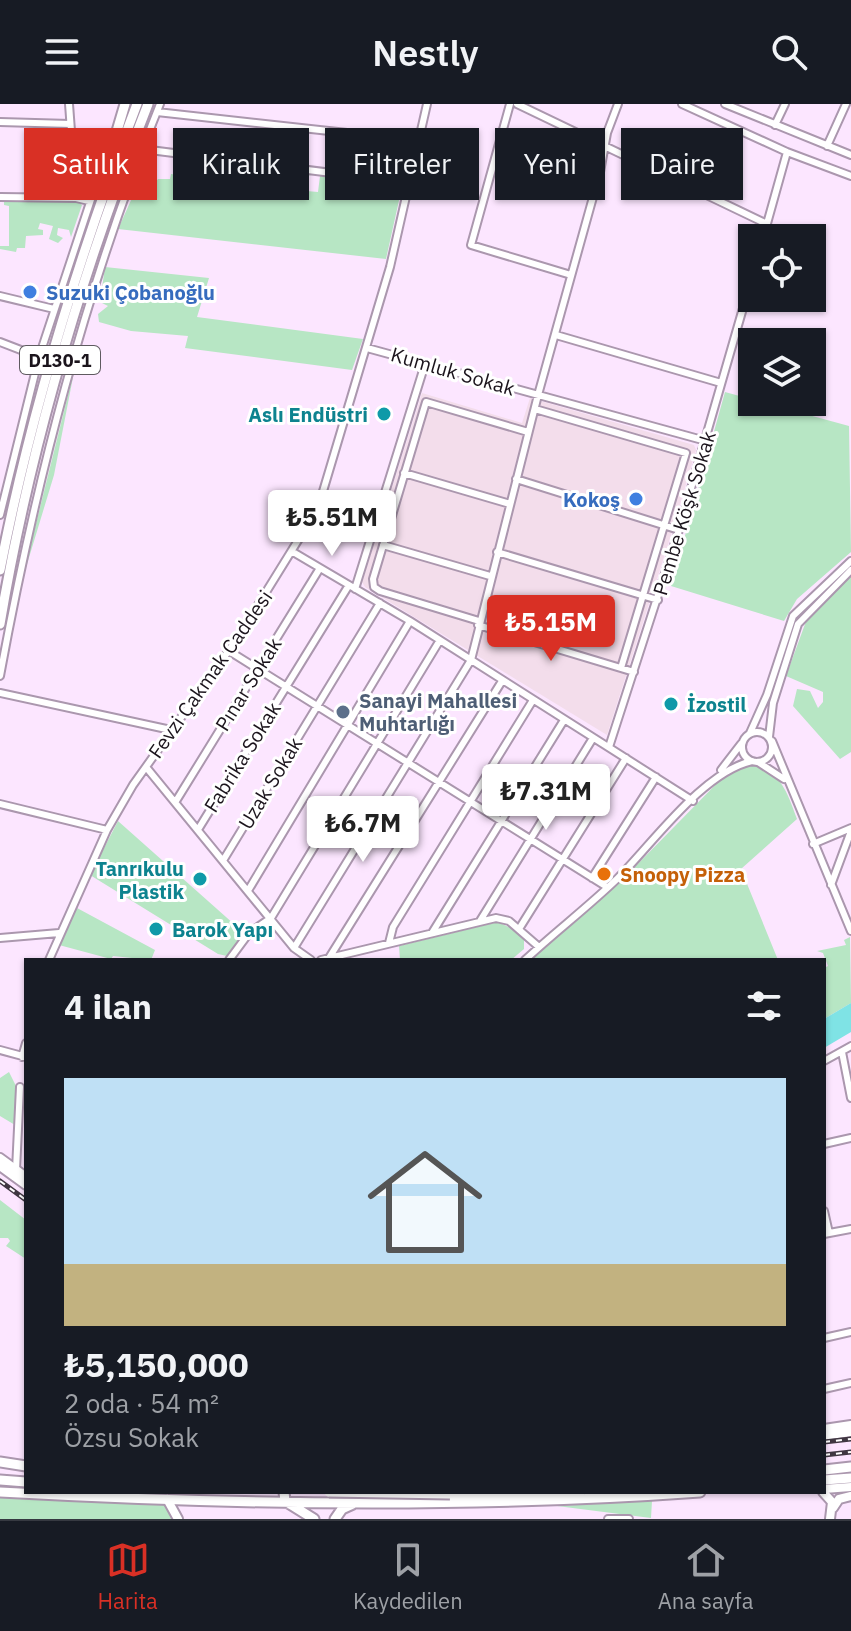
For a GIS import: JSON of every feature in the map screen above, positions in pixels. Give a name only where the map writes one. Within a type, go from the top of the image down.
[{"type":"highway","points":[[80,261],[125,104]]},
{"type":"highway","name":"D130-1","points":[[0,570],[40,397],[80,261],[137,104]]},
{"type":"highway","name":"D130-1","points":[[0,624],[27,491],[59,363],[119,179],[154,106]]},
{"type":"highway","points":[[0,1460],[24,1459]]},
{"type":"highway","points":[[0,1460],[24,1467]]},
{"type":"highway","points":[[826,1470],[851,1467]]},
{"type":"highway","points":[[0,1468],[24,1468]]},
{"type":"highway","points":[[826,1480],[851,1478]]},
{"type":"highway","points":[[0,1483],[24,1484]]},
{"type":"highway","points":[[0,1492],[24,1493]]},
{"type":"highway","points":[[48,1494],[167,1499],[328,1495],[653,1495]]},
{"type":"highway","points":[[357,1494],[364,1502]]},
{"type":"highway","points":[[333,1519],[348,1505],[364,1502],[561,1502],[669,1494]]},
{"type":"highway","points":[[328,1495],[364,1502]]},
{"type":"highway","points":[[328,1495],[333,1519]]},
{"type":"highway","points":[[285,1497],[314,1519]]},
{"type":"main road","points":[[0,1158],[24,1175]]},
{"type":"main road","points":[[0,1166],[24,1184]]},
{"type":"main road","points":[[826,1429],[851,1425]]},
{"type":"main road","points":[[826,1436],[851,1432]]},
{"type":"main road","points":[[826,1490],[851,1487]]},
{"type":"main road","points":[[826,1493],[831,1498],[830,1519]]},
{"type":"main road","points":[[832,1508],[839,1499],[851,1496]]},
{"type":"main road","points":[[167,1499],[178,1519]]},
{"type":"street","points":[[69,104],[70,128]]},
{"type":"street","name":"Fevzi Çakmak Caddesi","points":[[422,128],[427,104]]},
{"type":"street","points":[[510,104],[471,245],[571,275]]},
{"type":"street","points":[[517,104],[566,128]]},
{"type":"street","points":[[618,104],[605,147],[767,224],[787,152]]},
{"type":"street","points":[[682,104],[787,152],[851,176]]},
{"type":"street","points":[[725,104],[851,155]]},
{"type":"street","points":[[775,125],[785,104]]},
{"type":"street","points":[[827,146],[846,104]]},
{"type":"street","points":[[148,128],[154,106],[325,128]]},
{"type":"street","points":[[0,122],[70,124]]},
{"type":"street","points":[[0,515],[39,357],[89,201],[118,123]]},
{"type":"street","points":[[157,151],[325,172]]},
{"type":"street","points":[[0,197],[24,197]]},
{"type":"street","points":[[85,200],[89,201]]},
{"type":"street","points":[[0,676],[31,519],[58,410],[103,254],[123,200]]},
{"type":"street","name":"Fevzi Çakmak Caddesi","points":[[50,958],[107,830],[171,730],[229,651],[318,508],[367,348],[406,200]]},
{"type":"street","points":[[294,948],[471,660],[490,576],[591,200]]},
{"type":"street","points":[[0,296],[54,309]]},
{"type":"street","name":"Pembe Köşk Sokak","points":[[609,747],[658,600],[742,312]]},
{"type":"street","points":[[556,335],[721,383]]},
{"type":"street","points":[[0,342],[39,357]]},
{"type":"street","name":"Kumluk Sokak","points":[[367,348],[706,441]]},
{"type":"street","name":"Fabrika Sokak","points":[[199,828],[285,687],[352,587],[425,364]]},
{"type":"street","points":[[528,432],[426,402],[373,579],[376,590],[634,672]]},
{"type":"street","points":[[535,409],[686,453],[621,668]]},
{"type":"street","points":[[404,473],[510,504]]},
{"type":"street","points":[[516,479],[679,530]]},
{"type":"street","points":[[383,545],[490,576]]},
{"type":"street","points":[[293,552],[410,621],[693,801]]},
{"type":"street","points":[[497,552],[658,600]]},
{"type":"street","points":[[527,958],[607,887],[714,780],[750,733],[767,695],[793,616],[851,561]]},
{"type":"street","name":"Pınar Sokak","points":[[176,801],[320,568]]},
{"type":"street","points":[[714,780],[736,765],[770,756],[773,703],[798,624],[851,570]]},
{"type":"street","name":"Uzak Sokak","points":[[224,859],[380,603]]},
{"type":"street","points":[[249,889],[410,621]]},
{"type":"street","points":[[230,958],[249,933],[271,918],[440,640]]},
{"type":"street","points":[[229,651],[607,887]]},
{"type":"street","points":[[329,958],[502,681]]},
{"type":"street","points":[[0,693],[171,730]]},
{"type":"street","points":[[389,943],[393,927],[533,700]]},
{"type":"street","points":[[432,933],[564,720]]},
{"type":"street","points":[[750,733],[760,732],[770,739],[851,931]]},
{"type":"street","points":[[480,921],[593,738]]},
{"type":"street","points":[[742,743],[744,755],[781,775],[789,785]]},
{"type":"street","points":[[519,929],[626,758]]},
{"type":"street","points":[[146,767],[249,889],[294,948],[308,958]]},
{"type":"street","points":[[592,878],[656,777]]},
{"type":"street","points":[[0,804],[107,830]]},
{"type":"street","points":[[813,844],[851,829]]},
{"type":"street","points":[[831,885],[841,865],[851,829]]},
{"type":"street","points":[[841,865],[851,862]]},
{"type":"street","points":[[841,865],[851,869]]},
{"type":"street","points":[[329,958],[499,918],[519,929],[539,947]]},
{"type":"street","points":[[0,938],[59,933]]},
{"type":"street","points":[[826,1060],[851,1046]]},
{"type":"street","points":[[0,1050],[24,1057]]},
{"type":"street","points":[[842,1052],[851,1098]]},
{"type":"street","points":[[16,1167],[20,1087]]},
{"type":"street","points":[[826,1144],[851,1138]]},
{"type":"street","points":[[827,1234],[851,1229]]},
{"type":"street","points":[[826,1338],[851,1332]]},
{"type":"street","points":[[826,1389],[851,1383]]},
{"type":"street","points":[[608,1518],[629,1519]]},
{"type":"shaded area","points":[[171,174],[173,200],[309,200],[309,191],[318,192],[320,176],[325,177],[325,200],[399,200],[386,259],[118,229],[131,200],[157,200],[157,180],[170,179]]},
{"type":"shaded area","points":[[4,200],[77,201],[82,205],[71,237],[69,230],[58,228],[57,235],[63,238],[58,243],[49,239],[53,226],[40,223],[38,229],[43,230],[43,235],[26,236],[25,248],[17,248],[16,252],[0,249],[0,246],[9,246],[9,206],[4,205]]},
{"type":"shaded area","points":[[105,267],[209,278],[197,317],[363,339],[352,370],[185,348],[188,336],[131,331],[99,322],[98,314],[108,306],[100,302]]},
{"type":"shaded area","points":[[75,367],[54,475],[21,584]]},
{"type":"shaded area","points":[[725,392],[738,396],[738,416],[813,416],[849,426],[851,552],[797,599],[784,621],[671,586]]},
{"type":"shaded area","points":[[422,393],[522,423],[530,398],[694,445],[696,450],[672,532],[607,735],[365,587],[362,582]]},
{"type":"shaded area","points":[[851,575],[851,752],[840,759],[793,706],[797,689],[810,691],[818,708],[823,702],[823,692],[786,676],[808,616]]},
{"type":"shaded area","points":[[742,766],[754,766],[773,774],[785,789],[797,819],[741,869],[777,958],[532,958],[622,880],[727,773]]},
{"type":"shaded area","points":[[118,821],[244,933],[227,956],[218,954],[90,875]]},
{"type":"shaded area","points":[[77,908],[155,950],[152,958],[107,958],[59,945]]},
{"type":"shaded area","points":[[498,922],[515,930],[524,940],[524,949],[513,958],[400,958],[399,946]]},
{"type":"shaded area","points":[[850,937],[851,1003],[826,1018],[828,966],[823,953],[817,951],[846,945],[844,940]]},
{"type":"shaded area","points":[[851,1003],[851,1032],[826,1047],[826,1018]]},
{"type":"shaded area","points":[[9,1072],[17,1088],[15,1125],[0,1116],[0,1078]]},
{"type":"shaded area","points":[[0,1200],[24,1218],[24,1258],[6,1246],[10,1241],[8,1238],[0,1238]]},
{"type":"shaded area","points":[[0,1497],[161,1504],[169,1508],[173,1519],[0,1519]]},
{"type":"shaded area","points":[[652,1501],[651,1518],[557,1506]]},
{"type":"railway","points":[[0,1181],[24,1199]]},
{"type":"railway","points":[[826,1442],[851,1439]]},
{"type":"railway","points":[[826,1455],[851,1452]]},
{"type":"place","name":"Suzuki Çobanoğlu","points":[[30,292]]},
{"type":"place","name":"Aslı Endüstri","points":[[384,414]]},
{"type":"place","name":"Kokoş","points":[[636,499]]},
{"type":"place","name":"İzostil","points":[[671,704]]},
{"type":"place","name":"Sanayi Mahallesi Muhtarlığı","points":[[343,712]]},
{"type":"place","name":"Snoopy Pizza","points":[[604,874]]},
{"type":"place","name":"Tanrıkulu Plastik","points":[[200,879]]},
{"type":"place","name":"Barok Yapı","points":[[156,929]]}]
